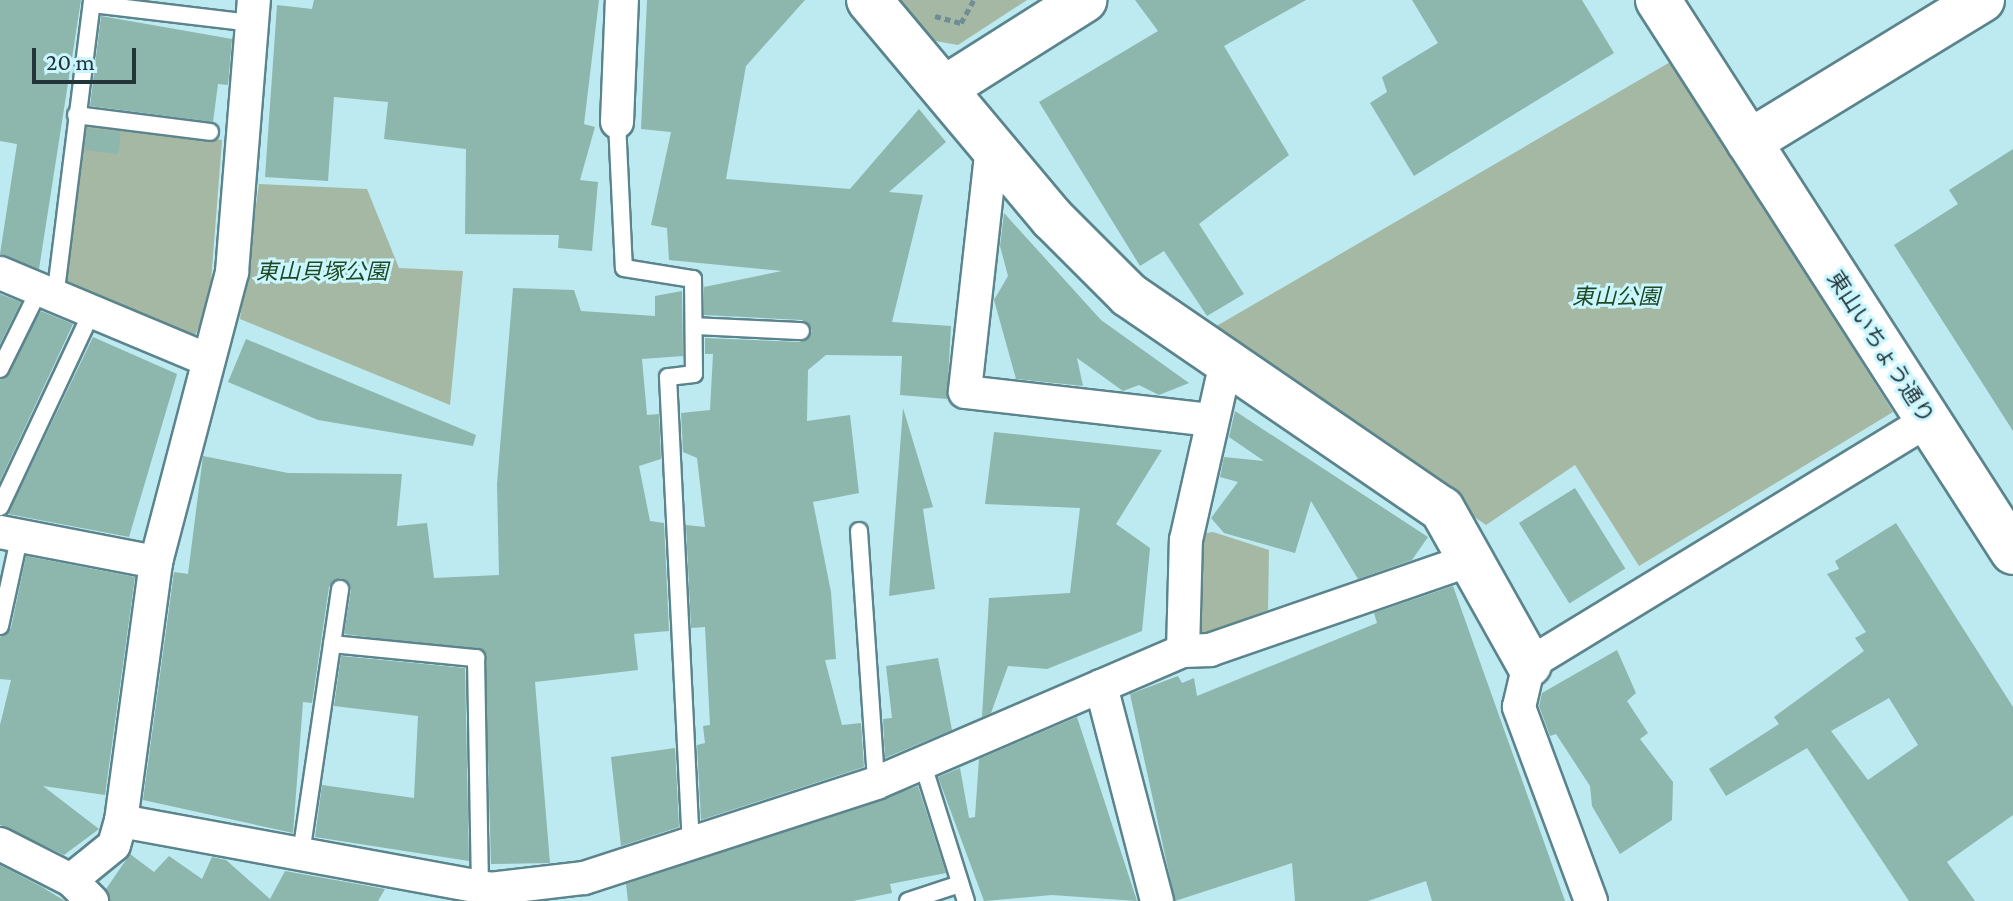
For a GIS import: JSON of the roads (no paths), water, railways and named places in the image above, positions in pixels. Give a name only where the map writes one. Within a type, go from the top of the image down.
[{"type":"street","points":[[617,122],[622,0]]},
{"type":"street","points":[[869,0],[992,146],[1129,295],[1225,367],[1442,509],[1473,559],[1529,664],[1519,707],[1591,901]]},
{"type":"street","points":[[945,88],[1084,0]]},
{"type":"street","name":"東山いちょう通り","points":[[1658,0],[2013,552]]},
{"type":"street","points":[[1749,142],[1982,0]]},
{"type":"street","points":[[0,844],[82,890],[114,845],[121,821],[156,562],[232,272],[252,12]]},
{"type":"street","points":[[992,146],[965,392],[1211,420]]},
{"type":"street","points":[[0,273],[91,314],[208,360]]},
{"type":"street","points":[[1183,651],[1186,540],[1225,367]]},
{"type":"street","points":[[1529,664],[1928,420]]},
{"type":"street","points":[[10,533],[156,562]]},
{"type":"street","points":[[121,821],[480,888],[584,878],[691,848],[876,783],[1183,651],[1210,650],[1473,559]]},
{"type":"street","points":[[1101,686],[1157,901]]},
{"type":"lane","points":[[0,369],[47,294],[92,2],[252,12]]},
{"type":"lane","points":[[76,115],[210,132]]},
{"type":"lane","points":[[617,122],[624,268],[693,279],[694,374],[668,377],[691,848]]},
{"type":"lane","points":[[0,507],[91,314]]},
{"type":"lane","points":[[694,326],[801,331]]},
{"type":"lane","points":[[859,531],[876,783]]},
{"type":"lane","points":[[0,626],[10,533]]},
{"type":"lane","points":[[301,854],[340,589]]},
{"type":"lane","points":[[332,644],[476,658],[480,888]]},
{"type":"lane","points":[[923,765],[966,901]]},
{"type":"lane","points":[[908,901],[960,884]]},
{"type":"park label","name":"東山貝塚公園","points":[[322,272]]},
{"type":"park label","name":"東山公園","points":[[1616,297]]}]
